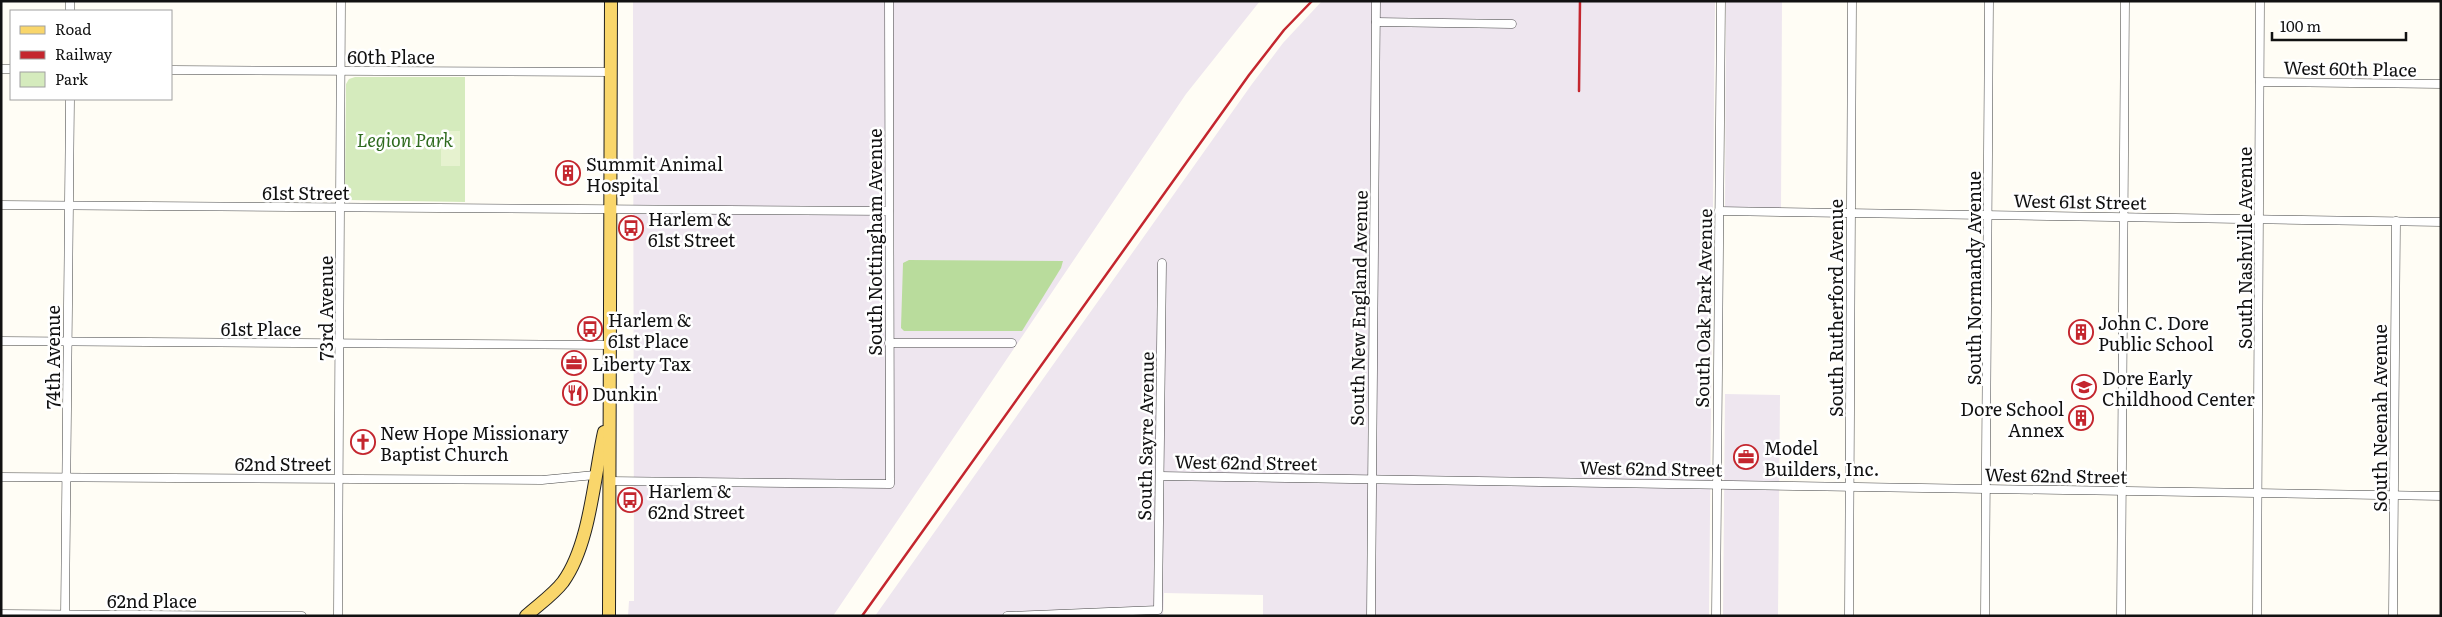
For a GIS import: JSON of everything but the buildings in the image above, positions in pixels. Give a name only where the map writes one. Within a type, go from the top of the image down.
[{"type":"main road","points":[[609,616],[611,1]]},
{"type":"main road","points":[[526,616],[562,584],[577,558],[585,529],[610,405]]},
{"type":"street","name":"73rd Avenue","points":[[338,616],[341,1]]},
{"type":"street","name":"South Nottingham Avenue","points":[[609,481],[890,484],[889,1]]},
{"type":"street","name":"South New England Avenue","points":[[1371,616],[1376,1]]},
{"type":"street","name":"South Oak Park Avenue","points":[[1716,616],[1721,1]]},
{"type":"street","name":"South Rutherford Avenue","points":[[1849,616],[1852,1]]},
{"type":"street","name":"South Normandy Avenue","points":[[1985,616],[1989,1]]},
{"type":"street","points":[[2121,616],[2125,1]]},
{"type":"street","name":"South Nashville Avenue","points":[[2256,616],[2260,1]]},
{"type":"street","points":[[1376,22],[1512,24]]},
{"type":"street","name":"60th Place","points":[[172,70],[611,72]]},
{"type":"street","name":"West 60th Place","points":[[2260,82],[2441,84]]},
{"type":"street","name":"74th Avenue","points":[[65,615],[70,100]]},
{"type":"street","name":"61st Street","points":[[1,205],[611,209]]},
{"type":"street","points":[[611,209],[889,211]]},
{"type":"street","name":"West 61st Street","points":[[1719,211],[2441,222]]},
{"type":"street","name":"South Neenah Avenue","points":[[2393,616],[2396,221]]},
{"type":"street","name":"South Sayre Avenue","points":[[1007,615],[1158,610],[1162,263]]},
{"type":"street","name":"61st Place","points":[[1,342],[610,345]]},
{"type":"street","points":[[889,342],[1012,343]]},
{"type":"street","name":"62nd Street","points":[[1,476],[542,480],[595,475]]},
{"type":"street","name":"West 62nd Street","points":[[1160,476],[2441,496]]},
{"type":"street","name":"62nd Place","points":[[1,614],[302,616]]},
{"type":"shaded area","points":[[633,1],[1260,1],[1186,94],[833,616],[628,616],[629,601],[634,601]]},
{"type":"shaded area","points":[[1322,1],[1715,1],[1709,616],[1263,616],[1263,595],[1164,593],[1163,616],[875,616],[1252,84],[1283,43]]},
{"type":"shaded area","points":[[1726,1],[1782,1],[1781,211],[1725,210]]},
{"type":"shaded area","points":[[1725,394],[1780,395],[1778,616],[1723,616]]},
{"type":"green space","name":"Legion Park","points":[[355,77],[465,77],[465,202],[348,200],[345,193],[346,84],[349,79]]},
{"type":"green space","points":[[441,131],[460,131],[460,166],[441,166]]},
{"type":"green space","points":[[909,260],[1063,261],[1061,268],[1022,331],[904,331],[901,328],[903,263]]},
{"type":"railway","points":[[862,616],[1249,75],[1284,30],[1312,1]]},
{"type":"railway","points":[[1579,91],[1580,1]]},
{"type":"place","name":"Summit Animal Hospital","points":[[568,173]]},
{"type":"place","name":"Harlem & 61st Street","points":[[631,228]]},
{"type":"place","name":"Harlem & 61st Place","points":[[590,329]]},
{"type":"place","name":"John C. Dore Public School","points":[[2081,332]]},
{"type":"place","name":"Liberty Tax","points":[[574,363]]},
{"type":"place","name":"Dore Early Childhood Center","points":[[2084,387]]},
{"type":"place","name":"Dunkin'","points":[[575,393]]},
{"type":"place","name":"Dore School Annex","points":[[2081,418]]},
{"type":"place","name":"New Hope Missionary Baptist Church","points":[[363,442]]},
{"type":"place","name":"Model Builders, Inc.","points":[[1746,457]]},
{"type":"place","name":"Harlem & 62nd Street","points":[[630,500]]}]
